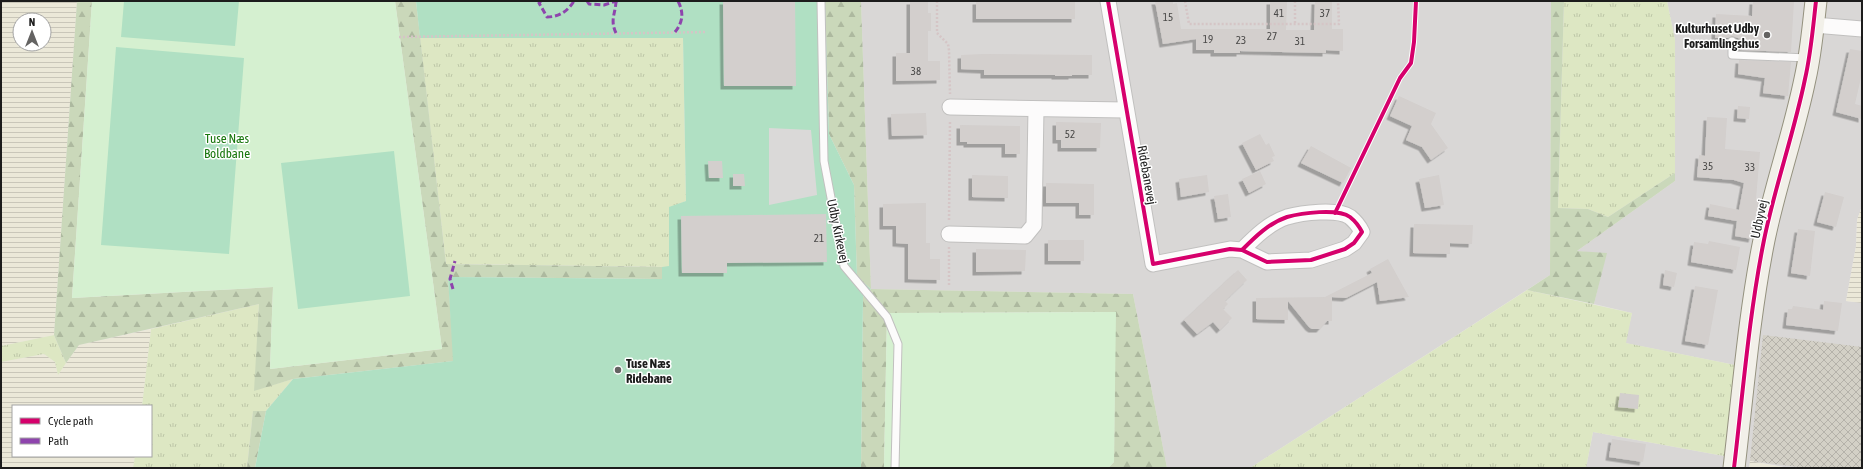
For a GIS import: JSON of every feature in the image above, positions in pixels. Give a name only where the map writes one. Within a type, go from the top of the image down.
[{"type":"street","name":"Ridebanevej","points":[[1108,1],[1125,110],[1153,264],[1230,249],[1242,250],[1268,262],[1311,260],[1345,249],[1354,243],[1362,232],[1350,216],[1335,213],[1310,213],[1286,218],[1258,233],[1242,250]]},
{"type":"street","name":"Udbyvej","points":[[1734,468],[1751,325],[1764,241],[1778,180],[1800,102],[1809,58],[1816,1]]},
{"type":"street","points":[[1814,25],[1862,29]]},
{"type":"street","points":[[950,107],[1125,110]]},
{"type":"street","points":[[949,234],[1025,236],[1034,225],[1036,109]]},
{"type":"lane","name":"Udby Kirkevej","points":[[821,1],[824,161],[844,266],[887,318],[898,344],[895,468]]},
{"type":"lane","points":[[1732,41],[1732,55],[1809,58]]},
{"type":"path","points":[[937,1],[937,33],[948,44],[949,50],[949,287]]},
{"type":"path","points":[[1185,1],[1189,24],[1339,24],[1338,1]]},
{"type":"path","points":[[1295,1],[1295,24]]},
{"type":"path","points":[[400,37],[706,32]]},
{"type":"shaded area","points":[[1,1],[77,1],[54,335],[1,346]]},
{"type":"shaded area","points":[[861,1],[1551,1],[1550,275],[1250,468],[1167,468],[1133,294],[871,289]]},
{"type":"shaded area","points":[[1667,1],[1862,1],[1862,206],[1857,220],[1856,246],[1846,301],[1862,303],[1862,468],[1789,468],[1751,461],[1749,468],[1586,468],[1593,432],[1724,456],[1735,365],[1625,343],[1632,313],[1594,304],[1606,254],[1577,251],[1675,181],[1675,40]]},
{"type":"shaded area","points":[[769,128],[811,130],[817,195],[769,205]]},
{"type":"shaded area","points":[[1862,206],[1862,303],[1846,301],[1856,246],[1857,220]]},
{"type":"shaded area","points":[[151,329],[142,405],[12,405],[12,457],[135,457],[133,468],[1,468],[1,362],[44,354],[55,362],[58,374],[79,345]]},
{"type":"shaded area","points":[[1763,335],[1862,347],[1862,468],[1806,468],[1750,461]]},
{"type":"shaded area","points":[[1750,461],[1789,468],[1749,468]]},
{"type":"green space","points":[[77,1],[92,1],[72,298],[273,287],[270,369],[442,349],[395,1],[416,1],[446,264],[662,267],[663,279],[448,277],[454,361],[293,379],[254,391],[259,304],[79,345],[66,363],[54,335]]},
{"type":"green space","name":"Tuse Næs Boldbane","points":[[92,1],[395,1],[442,349],[270,369],[273,287],[72,298]]},
{"type":"green space","points":[[124,1],[239,1],[235,46],[121,37]]},
{"type":"green space","name":"Tuse Næs Ridebane","points":[[416,1],[825,1],[829,134],[854,185],[857,277],[871,289],[863,297],[861,468],[255,468],[266,411],[293,379],[453,361],[448,277],[662,279],[662,267],[669,266],[669,207],[686,201],[683,38],[420,38]]},
{"type":"green space","points":[[825,1],[861,1],[871,289],[857,277],[854,185],[829,134]]},
{"type":"green space","points":[[1551,1],[1564,1],[1558,208],[1588,209],[1608,217],[1675,173],[1675,181],[1577,251],[1607,253],[1594,304],[1527,290],[1550,275]]},
{"type":"green space","points":[[1564,1],[1667,1],[1675,40],[1675,173],[1608,217],[1588,209],[1558,208]]},
{"type":"green space","points":[[420,38],[683,38],[686,201],[669,208],[669,267],[446,264]]},
{"type":"green space","points":[[116,47],[244,58],[229,254],[101,245]]},
{"type":"green space","points":[[394,151],[410,296],[298,309],[281,163]]},
{"type":"green space","points":[[871,289],[1133,294],[1167,468],[1108,468],[1114,462],[1115,312],[887,313],[884,468],[861,468],[863,297]]},
{"type":"green space","points":[[1527,290],[1632,313],[1626,343],[1735,365],[1724,456],[1593,432],[1586,468],[1250,468]]},
{"type":"green space","points":[[259,304],[255,390],[293,379],[266,411],[253,412],[247,468],[133,468],[135,457],[152,457],[152,405],[142,405],[151,329]]},
{"type":"green space","points":[[1116,312],[1114,462],[1108,468],[884,468],[887,313]]},
{"type":"green space","points":[[54,335],[66,363],[58,375],[55,362],[44,354],[1,362],[1,346]]},
{"type":"green space","points":[[253,411],[266,411],[255,468],[247,468]]},
{"type":"building","points":[[723,1],[795,1],[796,86],[724,86]]},
{"type":"building","points":[[910,1],[928,1],[928,13],[931,13],[931,31],[928,31],[928,61],[940,61],[940,80],[896,81],[896,53],[910,53]]},
{"type":"building","points":[[976,1],[1075,1],[1075,19],[976,19]]},
{"type":"building","points":[[1155,1],[1173,1],[1173,4],[1177,3],[1181,29],[1270,29],[1270,1],[1287,1],[1286,30],[1314,30],[1315,1],[1332,1],[1332,29],[1343,29],[1343,51],[1326,50],[1326,53],[1240,51],[1240,53],[1214,53],[1214,50],[1196,50],[1196,39],[1163,44]]},
{"type":"building","points":[[1753,1],[1794,1],[1791,52],[1740,50],[1741,39],[1732,36],[1728,38],[1715,38],[1716,14],[1752,16]]},
{"type":"building","points":[[1850,49],[1862,51],[1862,73],[1855,104],[1862,106],[1862,119],[1836,112]]},
{"type":"building","points":[[961,55],[1092,55],[1092,75],[984,75],[984,70],[961,69]]},
{"type":"building","points":[[1739,60],[1791,62],[1788,96],[1763,93],[1765,78],[1738,74]]},
{"type":"building","points":[[1399,96],[1436,113],[1431,124],[1448,148],[1431,160],[1422,147],[1406,140],[1412,126],[1390,116]]},
{"type":"building","points":[[1738,106],[1750,107],[1749,119],[1737,118]]},
{"type":"building","points":[[926,113],[927,135],[892,136],[891,114]]},
{"type":"building","points":[[1707,117],[1727,118],[1725,149],[1760,152],[1756,199],[1760,200],[1752,239],[1735,236],[1737,221],[1708,216],[1710,204],[1739,210],[1744,183],[1734,180],[1697,177],[1699,155],[1705,156]]},
{"type":"building","points":[[1056,122],[1101,123],[1100,148],[1061,148],[1061,140],[1056,140]]},
{"type":"building","points":[[960,125],[1020,126],[1020,154],[1005,154],[1005,144],[967,144],[967,142],[960,142]]},
{"type":"building","points":[[1260,134],[1266,145],[1269,143],[1275,156],[1272,157],[1274,161],[1256,170],[1242,143]]},
{"type":"building","points":[[1311,146],[1351,168],[1343,183],[1301,163]]},
{"type":"building","points":[[708,161],[722,161],[723,178],[709,178]]},
{"type":"building","points":[[1260,171],[1266,184],[1249,193],[1242,179]]},
{"type":"building","points":[[733,174],[744,174],[745,186],[733,186]]},
{"type":"building","points":[[972,175],[1008,176],[1008,198],[972,197]]},
{"type":"building","points":[[1207,175],[1209,192],[1181,197],[1179,179]]},
{"type":"building","points":[[1439,175],[1444,205],[1425,208],[1419,179]]},
{"type":"building","points":[[1046,183],[1094,184],[1094,215],[1079,215],[1079,203],[1046,203]]},
{"type":"building","points":[[1825,192],[1844,197],[1836,227],[1817,222]]},
{"type":"building","points":[[1228,194],[1231,217],[1218,219],[1214,196]]},
{"type":"building","points":[[926,203],[926,243],[930,243],[930,259],[940,259],[940,280],[908,279],[908,244],[896,243],[896,226],[883,226],[883,204]]},
{"type":"building","points":[[826,214],[827,262],[727,263],[727,273],[682,273],[681,216]]},
{"type":"building","points":[[1414,224],[1473,225],[1472,244],[1450,243],[1450,254],[1413,253]]},
{"type":"building","points":[[1798,229],[1815,231],[1810,276],[1791,273]]},
{"type":"building","points":[[1048,240],[1084,240],[1084,261],[1048,261]]},
{"type":"building","points":[[1709,241],[1740,247],[1736,270],[1691,262],[1694,242],[1708,244]]},
{"type":"building","points":[[976,249],[1026,250],[1025,271],[976,272]]},
{"type":"building","points":[[1388,259],[1409,297],[1380,301],[1377,282],[1346,298],[1332,297],[1332,321],[1327,321],[1320,329],[1312,329],[1309,327],[1288,301],[1288,320],[1256,319],[1256,298],[1327,297],[1325,297],[1372,273],[1370,269]]},
{"type":"building","points":[[1238,270],[1247,280],[1225,301],[1228,304],[1223,309],[1232,318],[1220,330],[1213,322],[1197,334],[1184,320]]},
{"type":"building","points":[[1665,270],[1677,273],[1674,287],[1663,285]]},
{"type":"building","points":[[1695,286],[1718,290],[1708,345],[1685,341]]},
{"type":"building","points":[[1824,301],[1842,303],[1838,331],[1786,325],[1788,309],[1792,309],[1793,306],[1823,310]]},
{"type":"building","points":[[1620,393],[1639,395],[1638,409],[1618,407]]},
{"type":"building","points":[[1612,439],[1646,444],[1643,462],[1609,457]]},
{"type":"marked path","points":[[541,1],[539,3],[547,17],[563,13],[574,1]]},
{"type":"marked path","points":[[587,1],[589,4],[604,5],[616,1]]},
{"type":"marked path","points":[[616,33],[613,21],[616,2],[618,1]]},
{"type":"marked path","points":[[675,32],[680,25],[682,17],[678,1]]},
{"type":"marked path","points":[[453,289],[450,279],[455,261]]},
{"type":"cycle path","points":[[1108,1],[1153,264],[1230,249],[1242,250],[1267,262],[1311,260],[1345,249],[1354,243],[1362,232],[1354,220],[1344,214],[1328,212],[1301,214],[1287,217],[1274,223],[1257,235],[1242,250]]},
{"type":"cycle path","points":[[1335,213],[1400,78],[1411,63],[1414,42],[1416,1]]},
{"type":"cycle path","points":[[1734,468],[1750,325],[1759,268],[1768,220],[1796,119],[1805,79],[1816,1]]},
{"type":"place","name":"Kulturhuset Udby Forsamlingshus","points":[[1767,35]]},
{"type":"place","name":"Tuse Næs Ridebane","points":[[618,370]]}]
